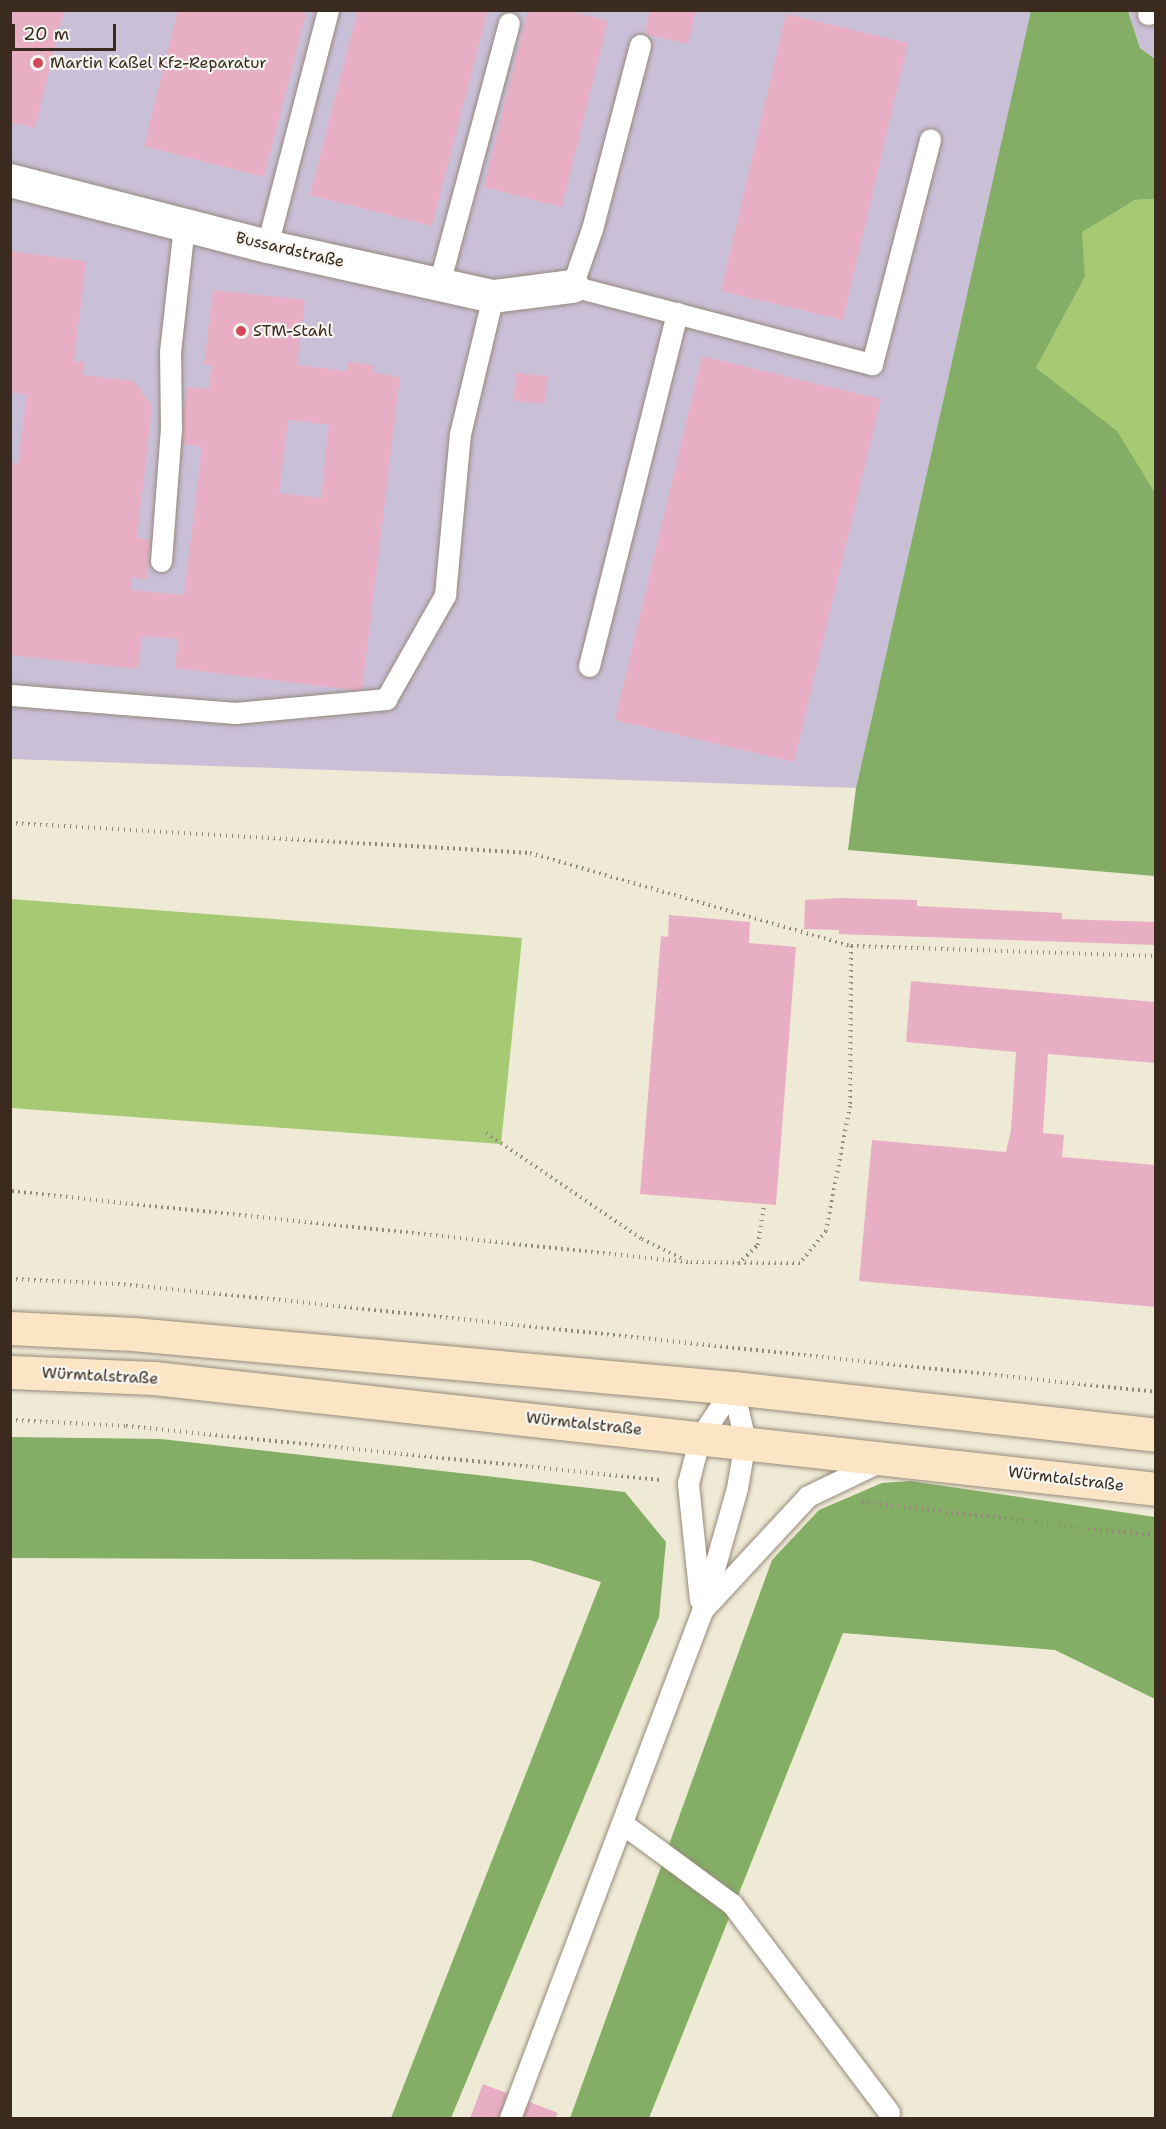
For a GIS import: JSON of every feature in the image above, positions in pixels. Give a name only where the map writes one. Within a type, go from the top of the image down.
[{"type":"main road","points":[[10,1328],[133,1334],[733,1388],[1155,1435]]},
{"type":"main road","name":"Würmtalstraße","points":[[10,1372],[154,1378],[745,1441],[1155,1489]]},
{"type":"street","name":"Bussardstraße","points":[[10,180],[267,246],[492,296],[572,286]]},
{"type":"lane","points":[[267,246],[328,10]]},
{"type":"lane","points":[[439,284],[509,24]]},
{"type":"lane","points":[[640,45],[592,229],[572,286],[872,364],[930,139]]},
{"type":"lane","points":[[161,561],[171,429],[170,352],[183,225]]},
{"type":"lane","points":[[11,695],[235,713],[386,699],[445,595],[460,434],[492,296]]},
{"type":"lane","points":[[589,666],[677,313]]},
{"type":"lane","points":[[702,1611],[688,1483],[700,1437],[733,1388]]},
{"type":"lane","points":[[510,2118],[702,1611],[737,1488],[745,1441],[733,1388]]},
{"type":"lane","points":[[702,1611],[808,1496],[889,1458]]},
{"type":"lane","points":[[623,1824],[732,1904],[889,2112]]},
{"type":"path","points":[[10,823],[530,853],[851,946],[1155,956]]},
{"type":"path","points":[[10,1191],[688,1262],[738,1265],[800,1263],[825,1232],[850,1106],[851,946]]},
{"type":"path","points":[[486,1133],[642,1239],[688,1262]]},
{"type":"path","points":[[738,1265],[758,1245],[764,1204]]},
{"type":"path","points":[[10,1279],[118,1284],[1155,1392]]},
{"type":"path","points":[[10,1420],[126,1426],[688,1483]]},
{"type":"path","points":[[808,1496],[1155,1536]]},
{"type":"shaded area","points":[[11,11],[1032,11],[856,788],[11,759]]},
{"type":"shaded area","points":[[1128,11],[1155,11],[1155,59],[1140,48]]},
{"type":"green space","points":[[1031,11],[1128,11],[1140,48],[1155,59],[1155,199],[1135,200],[1082,232],[1085,277],[1036,368],[1117,431],[1155,493],[1155,876],[848,850],[856,788]]},
{"type":"green space","points":[[1155,199],[1155,493],[1036,368],[1085,277],[1081,232],[1135,200]]},
{"type":"green space","points":[[11,899],[522,938],[501,1144],[11,1108]]},
{"type":"green space","points":[[11,1437],[161,1439],[625,1492],[666,1542],[659,1617],[451,2118],[391,2118],[601,1582],[530,1560],[11,1558]]},
{"type":"green space","points":[[910,1481],[1155,1517],[1155,1699],[1055,1650],[843,1633],[649,2118],[570,2118],[772,1560],[819,1510],[882,1483]]},
{"type":"building","points":[[10,10],[64,11],[35,128],[10,122]]},
{"type":"building","points":[[178,10],[307,10],[264,177],[144,146]]},
{"type":"building","points":[[358,10],[488,10],[432,226],[310,195]]},
{"type":"building","points":[[528,10],[566,10],[608,21],[562,207],[484,187]]},
{"type":"building","points":[[650,10],[696,10],[688,44],[645,34]]},
{"type":"building","points":[[786,14],[908,43],[843,320],[721,291]]},
{"type":"building","points":[[10,251],[86,261],[74,361],[84,362],[82,375],[134,381],[152,407],[137,538],[151,540],[147,579],[132,577],[131,590],[184,595],[202,447],[181,444],[187,387],[209,389],[211,365],[204,365],[213,290],[305,300],[297,365],[347,371],[348,362],[374,365],[374,373],[400,377],[362,691],[175,668],[178,639],[142,636],[138,669],[10,655],[10,463],[18,464],[27,395],[11,392]],"holes":[[[288,420],[329,425],[321,498],[279,493]]]},
{"type":"building","points":[[702,356],[881,399],[794,762],[615,720]]},
{"type":"building","points":[[516,373],[547,376],[545,403],[513,401]]},
{"type":"building","points":[[839,898],[917,900],[917,906],[1062,913],[1062,919],[1156,922],[1156,945],[839,934],[839,930],[804,929],[805,900]]},
{"type":"building","points":[[669,915],[750,922],[749,943],[796,947],[776,1205],[640,1194],[661,936],[668,937]]},
{"type":"building","points":[[911,981],[1156,1002],[1156,1063],[1048,1054],[1043,1133],[1064,1135],[1062,1157],[1156,1165],[1156,1307],[859,1281],[872,1140],[1006,1152],[1011,1130],[1016,1052],[906,1042]]},
{"type":"building","points":[[483,2084],[558,2113],[555,2118],[470,2118]]},
{"type":"place","name":"Martin Kaßel Kfz-Reparatur","points":[[38,63]]},
{"type":"place","name":"STM-Stahl","points":[[241,331]]}]
